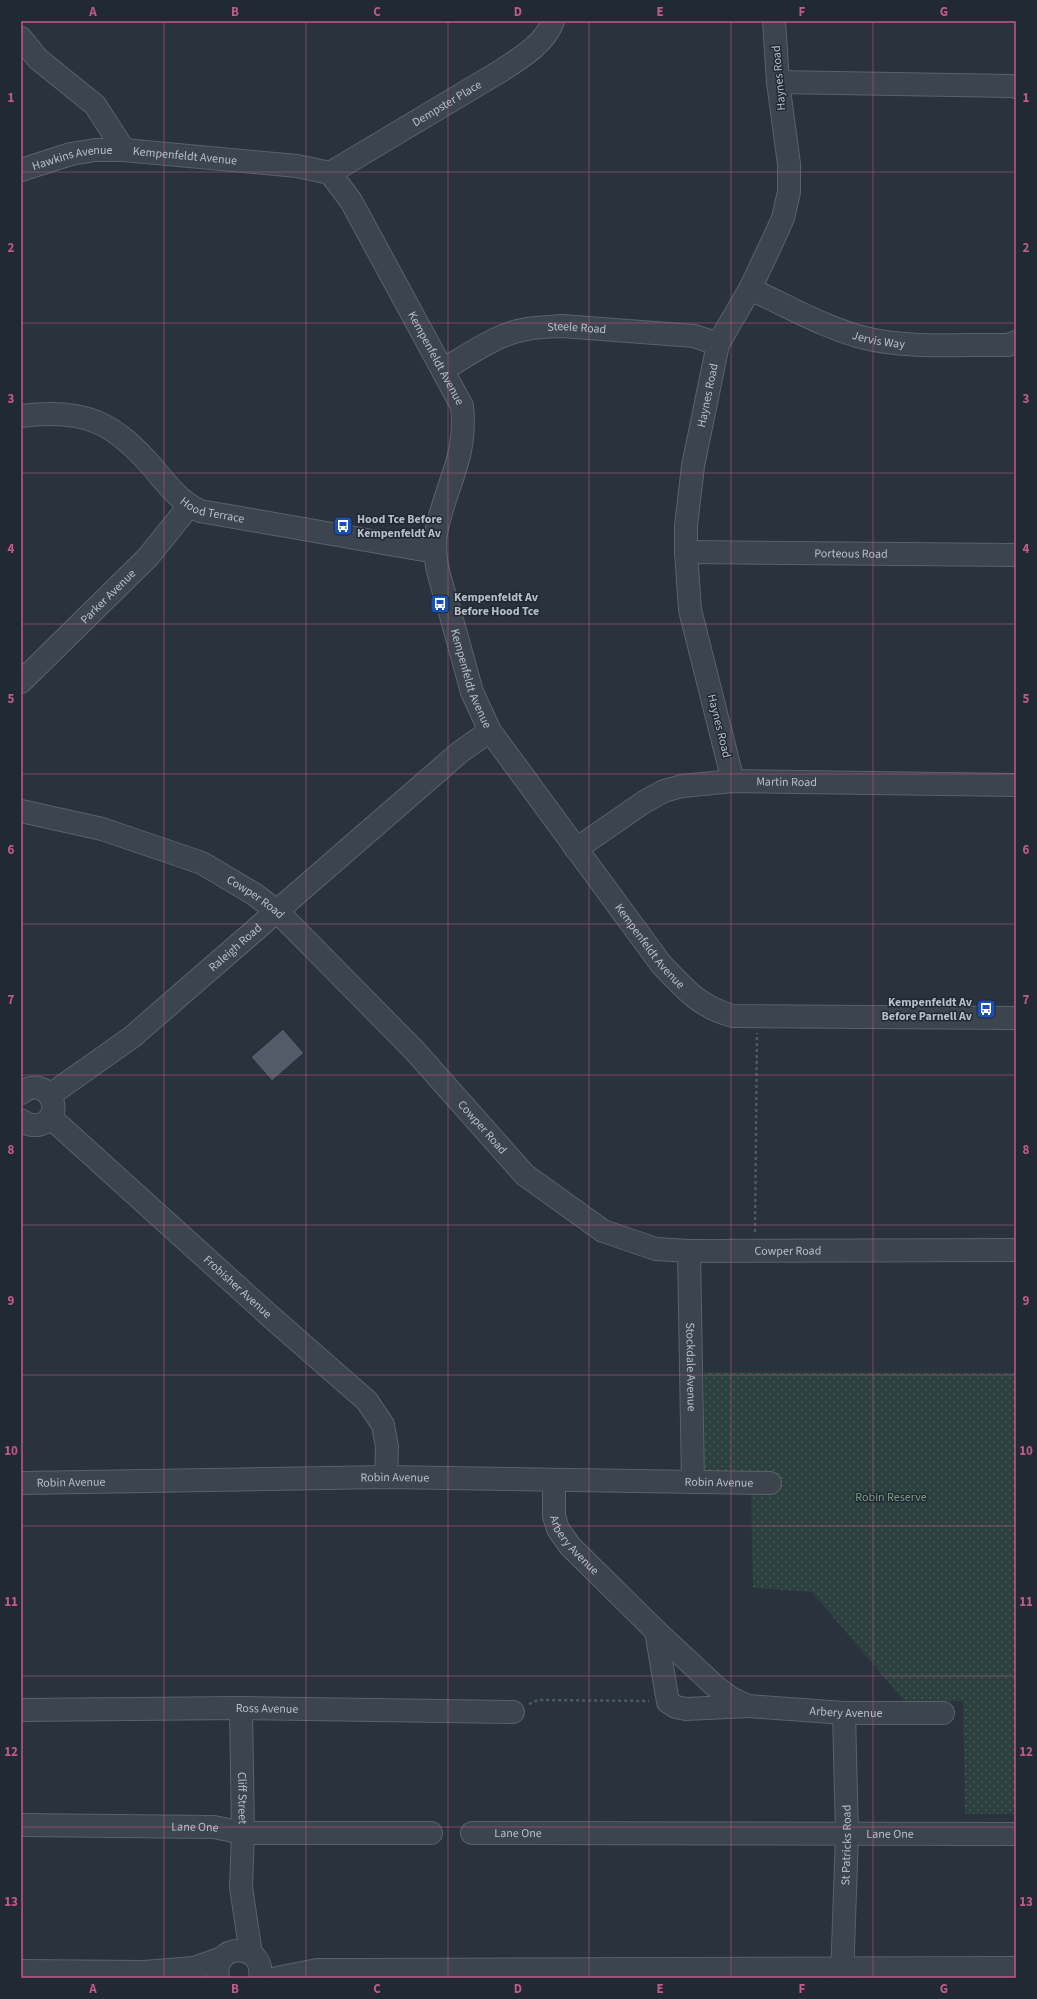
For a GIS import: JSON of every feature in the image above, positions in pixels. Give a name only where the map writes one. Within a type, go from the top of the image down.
[{"type":"street","name":"Dempster Place","points":[[330,172],[499,72],[522,56],[546,35],[553,21]]},
{"type":"street","name":"Haynes Road","points":[[733,781],[690,610],[686,552],[687,511],[693,466],[718,344],[750,289],[783,218],[789,192],[789,164],[778,82],[774,21]]},
{"type":"street","name":"Kempenfeldt Avenue","points":[[21,38],[38,59],[95,105],[124,150],[297,166],[330,172],[351,201],[462,406],[463,436],[460,456],[436,533],[435,552],[439,572],[472,692],[490,731],[661,964],[691,995],[718,1012],[733,1016],[1016,1018]]},
{"type":"street","points":[[778,82],[1016,87]]},
{"type":"street","name":"Hawkins Avenue","points":[[21,170],[71,154],[95,150],[124,150]]},
{"type":"street","name":"Jervis Way","points":[[750,289],[819,321],[864,338],[908,344],[1008,345],[1016,342]]},
{"type":"street","name":"Steele Road","points":[[443,370],[501,337],[521,330],[541,327],[562,326],[694,336],[718,344]]},
{"type":"street","name":"Hood Terrace","points":[[21,416],[63,413],[83,417],[103,424],[136,448],[163,480],[188,506],[210,514],[435,552]]},
{"type":"street","name":"Parker Avenue","points":[[21,682],[148,556],[188,506]]},
{"type":"street","name":"Porteous Road","points":[[686,552],[1016,555]]},
{"type":"street","name":"Raleigh Road","points":[[50,1095],[132,1037],[460,752],[490,731]]},
{"type":"street","name":"Martin Road","points":[[576,849],[644,802],[664,791],[682,786],[733,781],[1016,785]]},
{"type":"street","name":"Cowper Road","points":[[21,811],[102,829],[202,862],[254,894],[277,911],[414,1051],[525,1175],[603,1231],[656,1249],[689,1251],[1016,1250]]},
{"type":"street","points":[[21,1094],[30,1088],[41,1089],[50,1095],[54,1106],[50,1117],[46,1122],[35,1126],[29,1125],[21,1120]]},
{"type":"street","name":"Frobisher Avenue","points":[[50,1117],[271,1317],[367,1401],[383,1425],[387,1447],[386,1477]]},
{"type":"street","name":"Stockdale Avenue","points":[[689,1251],[693,1482]]},
{"type":"street","name":"Robin Avenue","points":[[21,1483],[386,1477],[770,1483]]},
{"type":"street","name":"Arbery Avenue","points":[[554,1480],[554,1516],[558,1529],[570,1546],[656,1631],[715,1686],[748,1706]]},
{"type":"street","points":[[656,1631],[668,1702]]},
{"type":"street","name":"Arbery Avenue","points":[[668,1702],[676,1707],[686,1709],[748,1706],[844,1713],[943,1713]]},
{"type":"street","name":"Ross Avenue","points":[[21,1710],[241,1708],[513,1712]]},
{"type":"street","name":"Cliff Street","points":[[222,1964],[232,1935],[241,1887],[243,1833],[241,1708]]},
{"type":"street","name":"St Patricks Road","points":[[843,1974],[847,1834],[844,1713]]},
{"type":"street","name":"Lane One","points":[[21,1825],[214,1827],[243,1833],[431,1833]]},
{"type":"street","name":"Lane One","points":[[472,1833],[1016,1834]]},
{"type":"street","name":"Cliff Street","points":[[241,1887],[253,1956],[260,1967],[260,1978]]},
{"type":"street","points":[[21,1971],[144,1972],[194,1968],[222,1964],[240,1950],[253,1956],[283,1965],[317,1970],[843,1974],[1016,1968]]},
{"type":"street","points":[[277,1978],[317,1970]]},
{"type":"street","points":[[144,1972],[195,1978]]},
{"type":"path","points":[[754,1251],[757,1017]]},
{"type":"path","points":[[513,1712],[538,1700],[668,1702]]},
{"type":"green space","name":"Robin Reserve","points":[[704,1372],[1016,1373],[1016,1814],[965,1814],[963,1701],[906,1703],[812,1592],[753,1588],[751,1495],[704,1478]]},
{"type":"building","points":[[283,1029],[304,1053],[272,1081],[251,1057]]},
{"type":"place","name":"Hood Tce Before Kempenfeldt Av","points":[[343,526]]},
{"type":"place","name":"Kempenfeldt Av Before Hood Tce","points":[[440,604]]},
{"type":"place","name":"Kempenfeldt Av Before Parnell Av","points":[[986,1009]]}]
